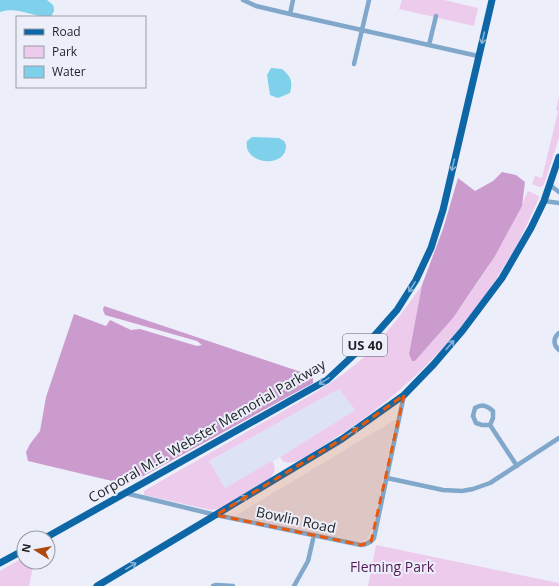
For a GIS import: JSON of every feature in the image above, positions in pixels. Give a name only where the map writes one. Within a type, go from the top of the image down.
[{"type":"main road","name":"Corporal M.E. Webster Memorial Parkway","points":[[56,532],[327,380],[374,336],[397,310],[416,280],[431,248],[443,210],[492,0]]},
{"type":"main road","points":[[98,586],[342,439],[404,395],[434,364],[463,330],[502,278],[528,234],[544,201],[559,157]]},
{"type":"main road","points":[[0,563],[16,554]]},
{"type":"street","points":[[243,0],[256,6],[478,56]]},
{"type":"street","points":[[290,14],[293,0]]},
{"type":"street","points":[[354,64],[369,0]]},
{"type":"street","points":[[429,45],[436,16]]},
{"type":"street","points":[[550,186],[559,192]]},
{"type":"street","points":[[544,201],[559,204]]},
{"type":"street","points":[[559,333],[554,341],[559,350]]},
{"type":"street","points":[[404,395],[387,478],[434,489],[462,491],[490,483],[559,438]]},
{"type":"street","points":[[481,405],[488,406],[493,411],[493,418],[490,425],[476,423],[473,416],[475,408],[481,405]]},
{"type":"street","points":[[490,425],[517,466]]},
{"type":"street","name":"Bowlin Road","points":[[126,493],[216,515],[365,545],[371,542],[374,538],[387,478]]},
{"type":"street","points":[[294,586],[308,561],[314,535]]},
{"type":"street","points":[[213,586],[233,586]]},
{"type":"highlighted area","points":[[404,395],[371,542],[361,545],[216,515],[283,475],[342,439]]},
{"type":"shaded area","points":[[502,172],[516,175],[525,182],[522,206],[495,256],[453,318],[415,361],[412,361],[409,354],[422,285],[443,229],[458,178],[475,191],[493,181]]},
{"type":"shaded area","points":[[104,306],[307,374],[312,376],[313,383],[138,479],[133,475],[118,481],[112,481],[28,461],[26,452],[40,431],[46,397],[74,314],[106,326],[110,320],[131,330],[140,329],[197,346],[202,345],[197,341],[105,315],[103,310]]},
{"type":"shaded area","points":[[339,389],[355,410],[280,457],[225,488],[209,461]]},
{"type":"shaded area","points":[[396,419],[373,528],[367,539],[360,542],[235,516]]},
{"type":"green space","points":[[402,0],[444,0],[478,8],[474,26],[399,9]]},
{"type":"green space","points":[[559,96],[559,138],[544,184],[543,186],[539,187],[532,184],[535,176],[542,178],[558,111],[556,110]]},
{"type":"green space","points":[[528,191],[539,196],[539,198],[515,248],[487,292],[446,345],[423,369],[372,412],[345,432],[302,459],[292,463],[283,461],[280,457],[355,410],[339,389],[209,461],[225,488],[272,461],[275,469],[274,473],[269,479],[219,509],[211,510],[144,495],[144,491],[308,397],[345,373],[367,354],[382,338],[422,285],[409,354],[415,361],[449,323],[475,287],[503,240]]},
{"type":"green space","name":"Fleming Park","points":[[376,545],[559,583],[559,586],[368,586]]},
{"type":"green space","points":[[16,562],[16,570],[32,570],[29,586],[0,586],[0,571]]},
{"type":"water","points":[[0,0],[47,0],[53,5],[54,8],[51,16],[40,16],[12,10],[0,12]]},
{"type":"water","points":[[271,68],[282,69],[287,74],[291,82],[290,93],[278,98],[270,95],[267,75]]},
{"type":"water","points":[[252,137],[279,138],[284,141],[286,145],[284,153],[280,158],[273,161],[257,159],[251,155],[247,149],[247,141]]}]
